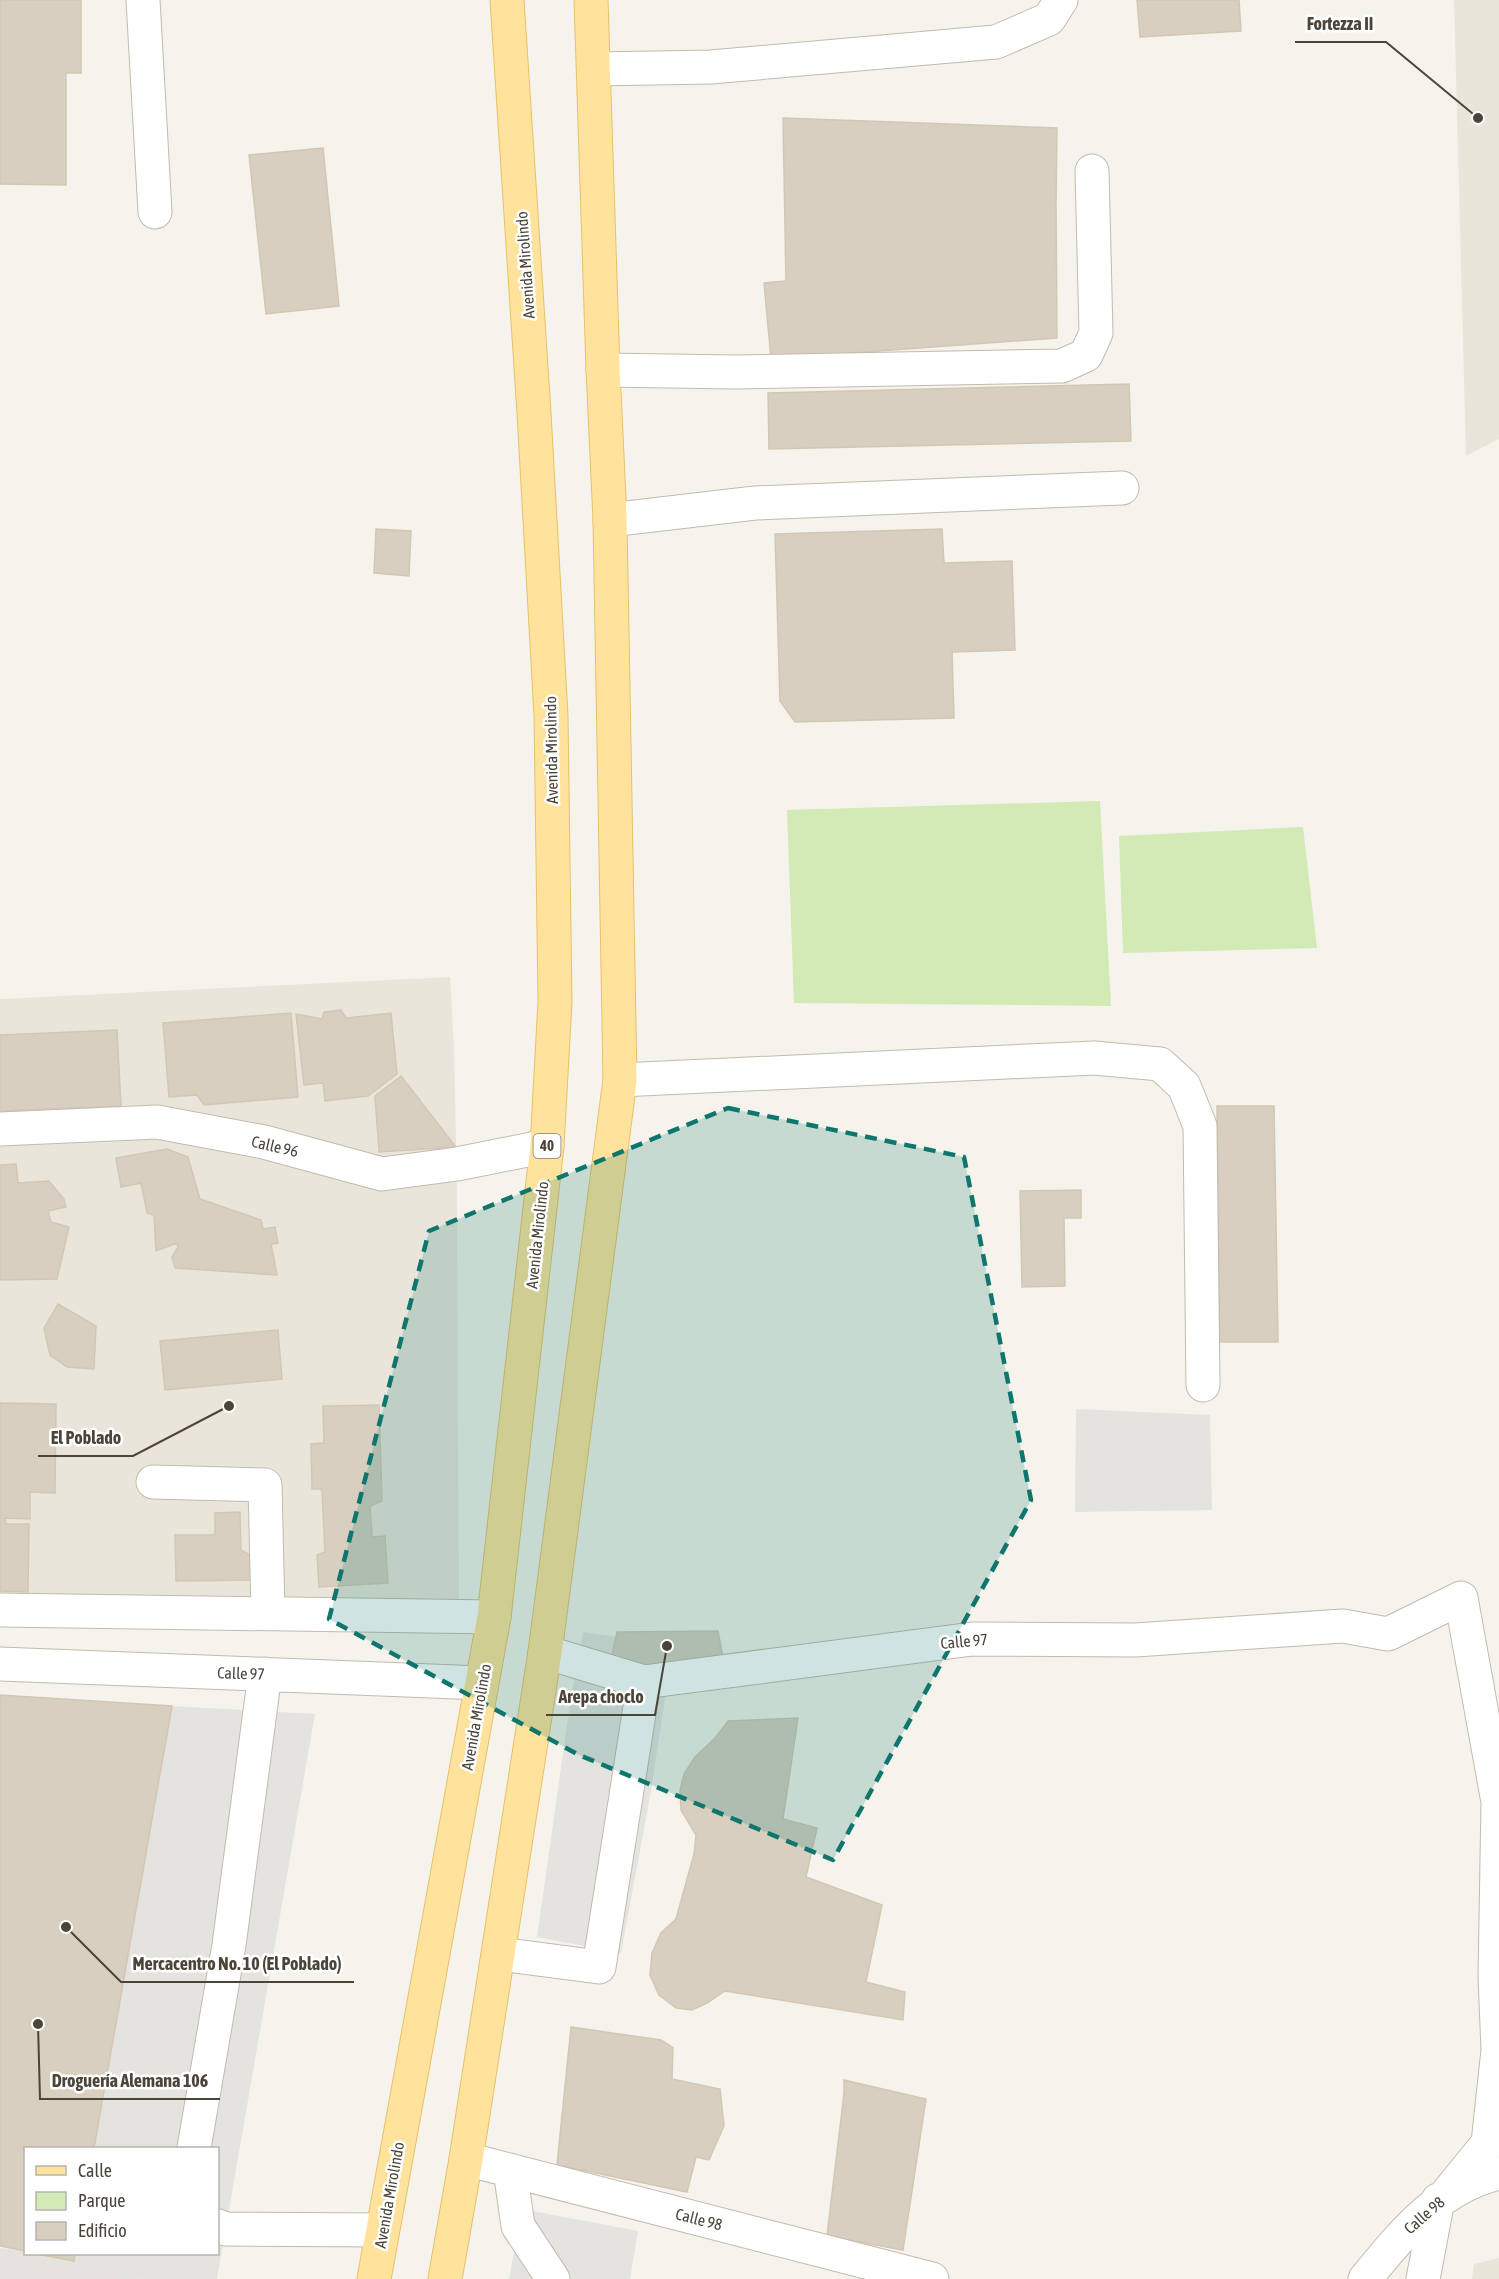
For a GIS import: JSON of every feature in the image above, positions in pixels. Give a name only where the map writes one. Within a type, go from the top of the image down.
[{"type":"main road","name":"Avenida Mirolindo","points":[[374,2279],[494,1617],[547,1146],[555,1002],[551,716],[507,0]]},
{"type":"main road","points":[[445,2279],[499,1954],[545,1652],[620,1080],[610,520],[591,0]]},
{"type":"street","points":[[143,0],[155,212]]},
{"type":"street","points":[[595,69],[711,67],[996,42],[1049,19],[1061,0]]},
{"type":"street","points":[[603,370],[735,372],[1062,366],[1086,356],[1096,333],[1092,171]]},
{"type":"street","points":[[610,520],[755,503],[1122,488]]},
{"type":"street","points":[[620,1080],[1094,1058],[1160,1064],[1184,1086],[1200,1126],[1203,1385]]},
{"type":"street","name":"Calle 96","points":[[0,1129],[157,1122],[264,1142],[382,1173],[457,1164],[547,1146]]},
{"type":"street","points":[[153,1482],[265,1485],[268,1613]]},
{"type":"street","name":"Calle 97","points":[[545,1652],[644,1682],[972,1639],[1135,1640],[1342,1626],[1388,1634],[1461,1598],[1498,1802],[1495,1977],[1497,2050],[1488,2143],[1442,2198]]},
{"type":"street","points":[[0,1610],[494,1617]]},
{"type":"street","name":"Calle 97","points":[[0,1664],[482,1683]]},
{"type":"street","points":[[194,2147],[230,1945],[265,1674]]},
{"type":"street","points":[[499,1954],[599,1967],[644,1682]]},
{"type":"street","name":"Calle 98","points":[[466,2159],[932,2279]]},
{"type":"street","points":[[510,2170],[518,2226],[553,2279]]},
{"type":"street","name":"Calle 98","points":[[1365,2279],[1402,2234],[1442,2198],[1485,2176],[1499,2173]]},
{"type":"street","points":[[1423,2279],[1442,2198]]},
{"type":"street","points":[[219,2226],[226,2229],[382,2230]]},
{"type":"highlighted area","points":[[728,1108],[964,1157],[1031,1500],[833,1860],[579,1755],[329,1619],[429,1231]]},
{"type":"shaded area","points":[[1454,0],[1499,0],[1499,439],[1466,456]]},
{"type":"shaded area","points":[[450,977],[457,1184],[459,1629],[0,1627],[0,999]]},
{"type":"shaded area","points":[[1076,1409],[1210,1415],[1212,1510],[1075,1512]]},
{"type":"shaded area","points":[[583,1632],[673,1645],[651,1791],[621,1953],[537,1937],[570,1704]]},
{"type":"shaded area","points":[[172,1706],[315,1714],[217,2279],[142,2279],[74,2261],[75,2255],[219,2255],[219,2147],[94,2147]]},
{"type":"shaded area","points":[[522,2209],[638,2231],[630,2279],[509,2279]]},
{"type":"shaded area","points":[[0,2248],[24,2251],[24,2255],[56,2256],[142,2279],[0,2279]]},
{"type":"shaded area","points":[[1499,2258],[1499,2279],[1472,2279],[1474,2264]]},
{"type":"green space","points":[[1100,801],[1111,1006],[794,1003],[787,810]]},
{"type":"green space","points":[[1303,827],[1317,948],[1123,953],[1119,836]]},
{"type":"building","points":[[0,0],[81,0],[81,73],[66,73],[66,185],[0,184]]},
{"type":"building","points":[[1137,0],[1239,0],[1241,31],[1140,37]]},
{"type":"building","points":[[783,118],[1057,128],[1057,338],[771,359],[764,283],[786,281]]},
{"type":"building","points":[[323,148],[339,306],[266,314],[249,155]]},
{"type":"building","points":[[1129,384],[1131,441],[769,449],[768,393]]},
{"type":"building","points":[[376,529],[411,531],[409,576],[374,573]]},
{"type":"building","points":[[942,529],[944,563],[1012,561],[1015,650],[952,652],[954,718],[795,722],[780,701],[775,534]]},
{"type":"building","points":[[341,1010],[346,1018],[391,1013],[397,1074],[368,1096],[325,1101],[323,1083],[304,1085],[296,1014],[322,1019],[324,1012]]},
{"type":"building","points":[[291,1013],[298,1097],[204,1105],[197,1095],[169,1097],[163,1023]]},
{"type":"building","points":[[117,1030],[121,1106],[0,1111],[0,1035]]},
{"type":"building","points":[[401,1076],[456,1147],[379,1152],[375,1096]]},
{"type":"building","points":[[1217,1106],[1274,1106],[1278,1342],[1220,1342]]},
{"type":"building","points":[[167,1149],[188,1157],[200,1199],[261,1220],[263,1229],[275,1227],[278,1243],[271,1244],[277,1275],[175,1268],[172,1257],[178,1247],[177,1243],[156,1251],[154,1215],[147,1213],[141,1183],[121,1187],[116,1158]]},
{"type":"building","points":[[16,1164],[18,1183],[49,1181],[64,1199],[66,1207],[48,1211],[51,1222],[69,1227],[57,1279],[0,1280],[0,1165]]},
{"type":"building","points":[[1081,1190],[1081,1218],[1064,1218],[1065,1286],[1022,1287],[1020,1191]]},
{"type":"building","points":[[58,1304],[96,1326],[94,1369],[67,1367],[50,1355],[44,1328]]},
{"type":"building","points":[[278,1330],[282,1379],[165,1390],[160,1341]]},
{"type":"building","points":[[0,1403],[56,1404],[55,1493],[30,1492],[30,1519],[5,1518],[6,1524],[29,1524],[28,1592],[0,1591]]},
{"type":"building","points":[[379,1405],[382,1501],[370,1506],[372,1537],[385,1536],[388,1583],[319,1587],[317,1555],[325,1552],[322,1489],[312,1489],[311,1444],[324,1443],[323,1406]]},
{"type":"building","points":[[240,1512],[241,1550],[255,1558],[256,1580],[176,1581],[175,1535],[215,1535],[215,1513]]},
{"type":"building","points":[[718,1631],[724,1663],[648,1671],[611,1660],[617,1632]]},
{"type":"building","points":[[0,1695],[172,1706],[94,2147],[24,2147],[24,2251],[0,2246]]},
{"type":"building","points":[[798,1718],[783,1819],[817,1828],[806,1877],[882,1905],[866,1982],[905,1992],[903,2020],[725,1991],[692,2010],[676,2008],[659,1995],[650,1975],[652,1953],[661,1933],[676,1919],[694,1854],[696,1835],[681,1810],[680,1790],[684,1774],[695,1757],[715,1738],[728,1721]]},
{"type":"building","points":[[571,2027],[661,2040],[673,2048],[672,2079],[720,2089],[724,2126],[709,2160],[696,2157],[687,2192],[557,2165]]},
{"type":"building","points":[[844,2080],[926,2099],[903,2250],[827,2236]]},
{"type":"building","points":[[42,2255],[75,2255],[74,2261]]},
{"type":"place","name":"Fortezza II","points":[[1478,118]]},
{"type":"place","name":"El Poblado","points":[[229,1406]]},
{"type":"place","name":"Arepa choclo","points":[[667,1646]]},
{"type":"place","name":"Mercacentro No. 10 (El Poblado)","points":[[66,1927]]},
{"type":"place","name":"Droguería Alemana 106","points":[[38,2024]]}]
